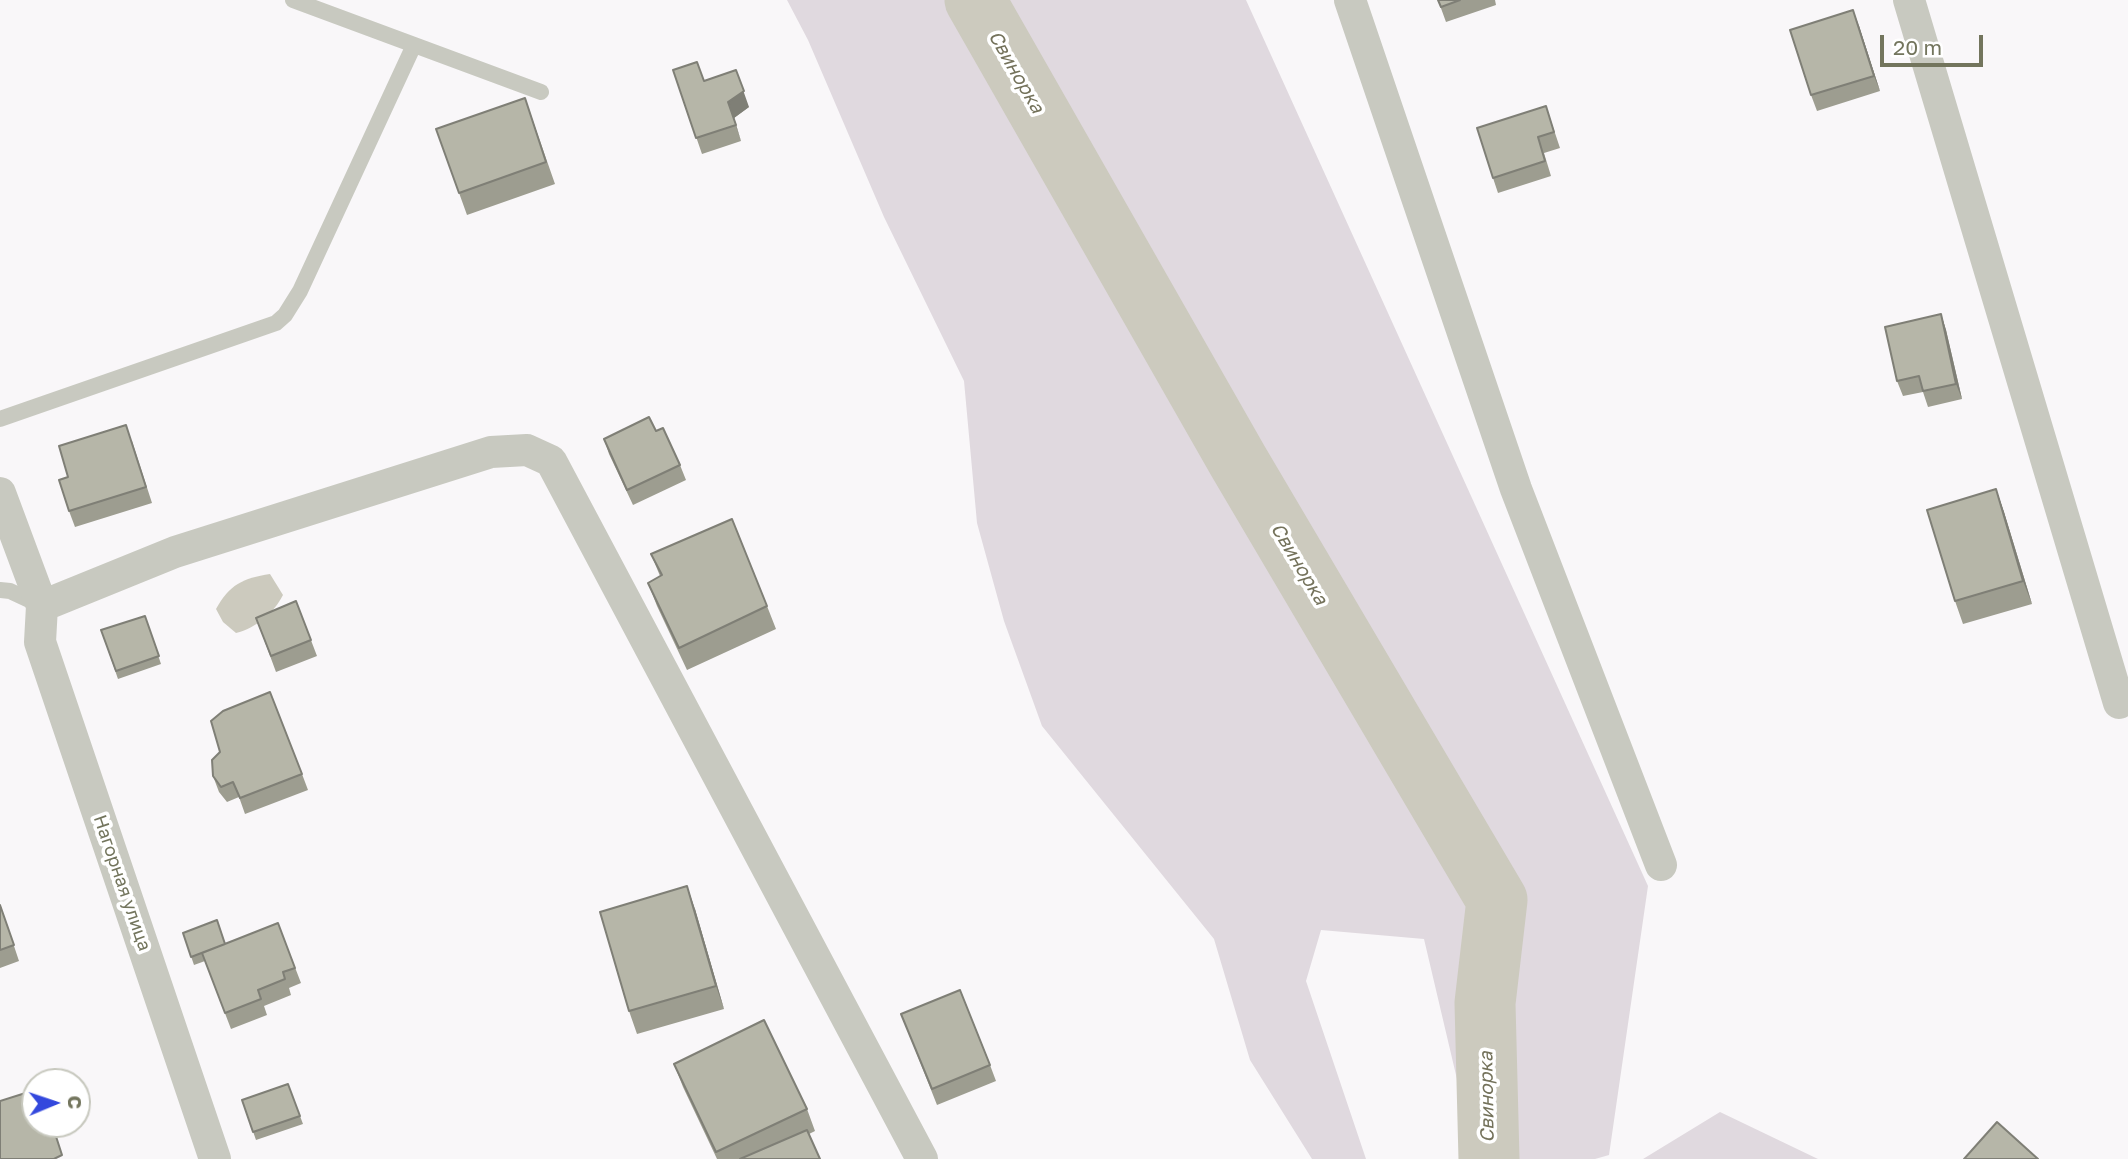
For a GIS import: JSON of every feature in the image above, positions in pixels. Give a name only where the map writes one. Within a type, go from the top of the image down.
[{"type":"street","points":[[1350,0],[1516,489],[1661,865]]},
{"type":"street","points":[[1909,0],[2123,702]]},
{"type":"street","points":[[0,493],[43,606],[175,552],[491,452],[527,450],[551,461],[922,1159]]},
{"type":"street","name":"Нагорная улица","points":[[43,606],[40,642],[215,1159]]},
{"type":"lane","points":[[293,0],[541,92]]},
{"type":"lane","points":[[0,419],[276,323],[293,305],[300,291],[414,45]]},
{"type":"lane","points":[[0,590],[10,591],[43,606]]},
{"type":"shaded area","points":[[787,0],[1246,0],[1648,886],[1609,1155],[1595,1159],[1507,1159],[1460,1092],[1424,939],[1321,930],[1306,981],[1366,1159],[1312,1159],[1250,1060],[1214,939],[1042,726],[1004,621],[977,523],[964,381],[884,217],[808,40]]},
{"type":"shaded area","points":[[270,574],[283,595],[279,602],[257,624],[236,633],[223,622],[216,609],[226,594],[238,584]]},
{"type":"shaded area","points":[[1720,1112],[1818,1159],[1643,1159]]},
{"type":"building","points":[[1438,0],[1460,0],[1441,7]]},
{"type":"building","points":[[1853,10],[1874,76],[1811,95],[1790,30]]},
{"type":"building","points":[[697,62],[704,81],[736,70],[744,91],[728,102],[736,125],[696,138],[673,70]]},
{"type":"building","points":[[525,98],[546,162],[459,193],[436,129]]},
{"type":"building","points":[[1546,106],[1554,132],[1538,137],[1545,161],[1493,178],[1477,128]]},
{"type":"building","points":[[1941,314],[1956,384],[1923,391],[1919,376],[1897,381],[1885,327]]},
{"type":"building","points":[[649,417],[656,431],[663,428],[680,465],[627,490],[604,439]]},
{"type":"building","points":[[126,425],[146,487],[69,511],[59,480],[68,477],[59,446]]},
{"type":"building","points":[[1996,489],[2023,581],[1955,601],[1927,510]]},
{"type":"building","points":[[732,519],[767,606],[679,648],[648,583],[662,575],[651,554]]},
{"type":"building","points":[[296,601],[311,640],[271,656],[256,618]]},
{"type":"building","points":[[145,616],[159,656],[116,671],[101,630]]},
{"type":"building","points":[[270,692],[302,774],[240,798],[233,782],[221,787],[213,776],[212,760],[220,752],[211,721],[223,711]]},
{"type":"building","points":[[687,886],[716,986],[629,1011],[600,912]]},
{"type":"building","points":[[0,905],[14,945],[0,950]]},
{"type":"building","points":[[217,920],[225,944],[191,957],[183,933]]},
{"type":"building","points":[[278,923],[295,968],[283,972],[285,979],[258,990],[261,999],[225,1013],[202,953]]},
{"type":"building","points":[[960,990],[990,1065],[932,1089],[901,1014]]},
{"type":"building","points":[[764,1020],[807,1109],[716,1152],[674,1064]]},
{"type":"building","points":[[288,1084],[300,1116],[253,1132],[242,1100]]},
{"type":"building","points":[[21,1094],[21,1138],[57,1138],[62,1155],[54,1159],[0,1159],[0,1101]]},
{"type":"building","points":[[1997,1122],[2038,1159],[1964,1159]]},
{"type":"building","points":[[807,1130],[820,1159],[740,1159]]},
{"type":"waterway","name":"Свинорка","points":[[975,0],[1238,461],[1497,900],[1485,1003],[1489,1159]]}]
